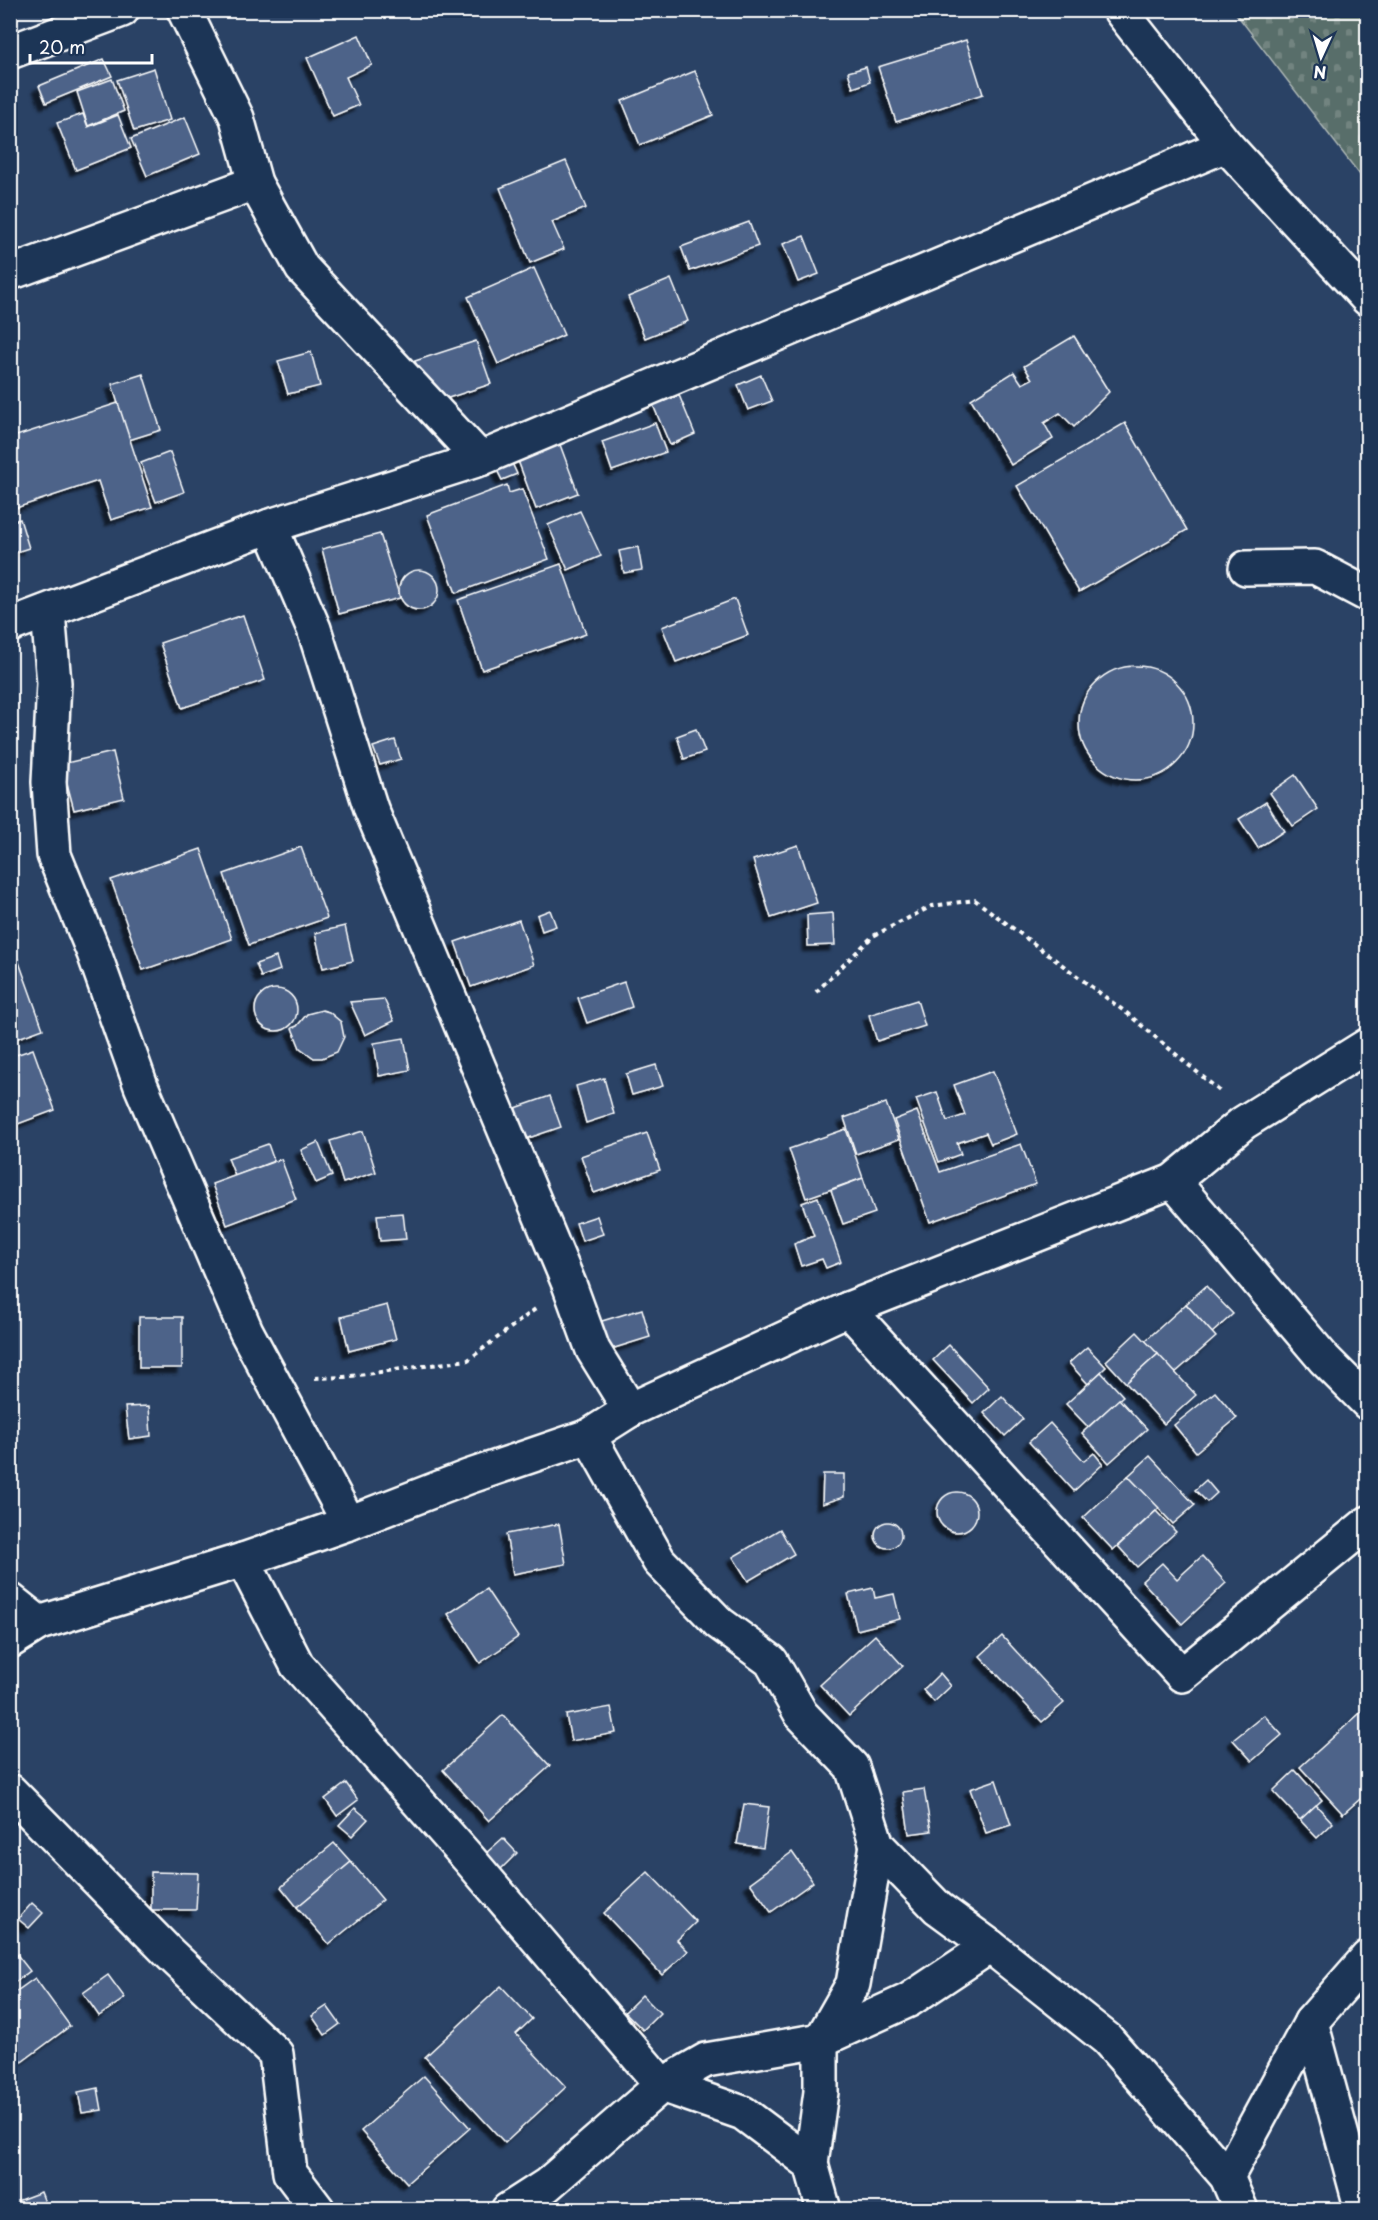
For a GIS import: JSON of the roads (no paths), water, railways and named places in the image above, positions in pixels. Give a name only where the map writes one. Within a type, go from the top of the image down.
[{"type":"main road","points":[[10,52],[122,10]]},
{"type":"main road","points":[[184,10],[237,118],[255,183],[302,268],[480,459]]},
{"type":"main road","points":[[1120,10],[1226,145],[1368,299]]},
{"type":"main road","points":[[10,625],[270,526],[480,459],[1226,145]]},
{"type":"main road","points":[[10,273],[255,183]]},
{"type":"main road","points":[[270,526],[314,629],[371,809],[569,1284],[593,1350],[630,1410]]},
{"type":"main road","points":[[1246,568],[1315,567],[1368,595]]},
{"type":"main road","points":[[48,612],[54,683],[49,782],[54,855],[94,953],[141,1086],[246,1331],[349,1523]]},
{"type":"main road","points":[[10,1641],[39,1623],[243,1560],[349,1523],[468,1477],[589,1436],[630,1410],[848,1308],[1173,1181],[1243,1123],[1368,1045]]},
{"type":"main road","points":[[1173,1181],[1324,1359],[1368,1403]]},
{"type":"main road","points":[[848,1308],[1182,1675],[1368,1523]]},
{"type":"main road","points":[[589,1436],[659,1561],[719,1623],[771,1661],[801,1714],[852,1767],[877,1845],[938,1908],[990,1946],[1107,2039],[1227,2177],[1241,2210]]},
{"type":"main road","points":[[243,1560],[297,1665],[469,1859],[663,2085],[743,2113],[811,2164]]},
{"type":"main road","points":[[10,1600],[39,1623]]},
{"type":"main road","points":[[10,1791],[170,1953],[276,2054],[290,2174],[318,2210]]},
{"type":"main road","points":[[824,2210],[811,2164],[821,2092],[821,2040],[853,1984],[877,1845]]},
{"type":"main road","points":[[508,2210],[547,2185],[663,2085],[706,2060],[821,2040],[909,2000],[990,1946]]},
{"type":"main road","points":[[1227,2177],[1311,2022],[1368,1957]]},
{"type":"main road","points":[[1311,2022],[1362,2210]]}]
